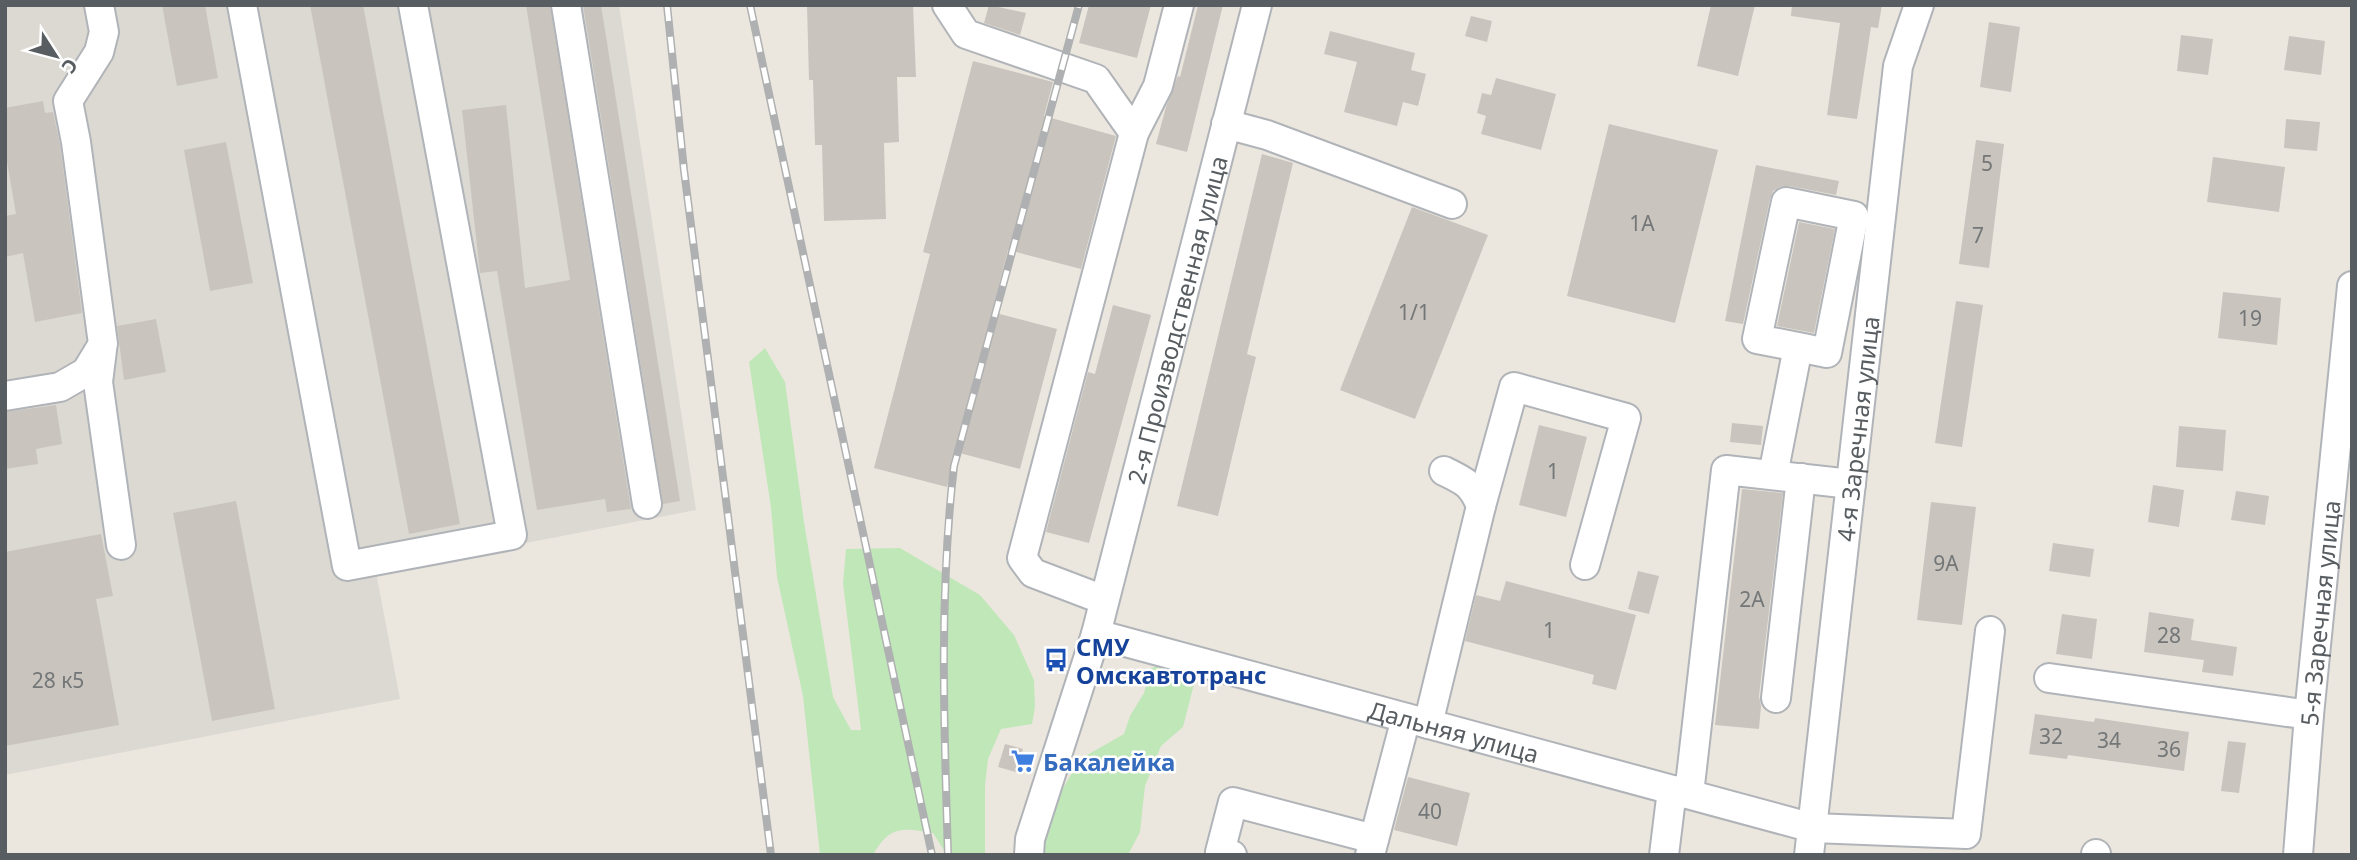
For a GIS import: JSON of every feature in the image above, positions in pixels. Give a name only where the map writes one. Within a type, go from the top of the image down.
[{"type":"street","points":[[99,5],[104,32],[99,52],[68,101],[103,344],[98,382],[121,545]]},
{"type":"street","points":[[242,5],[347,566],[512,535],[413,5]]},
{"type":"street","points":[[566,5],[647,504]]},
{"type":"street","points":[[947,5],[966,34],[1096,79],[1134,133]]},
{"type":"street","points":[[1104,600],[1033,573],[1022,558],[1134,133],[1158,86],[1179,5]]},
{"type":"street","name":"2-я Производственная улица","points":[[1029,855],[1030,839],[1096,634],[1257,5]]},
{"type":"street","name":"4-я Заречная улица","points":[[1811,841],[1898,66],[1919,5]]},
{"type":"street","points":[[1226,124],[1267,135],[1452,204]]},
{"type":"street","points":[[1786,202],[1854,216],[1826,353],[1798,348],[1757,339],[1786,202]]},
{"type":"street","name":"5-я Заречная улица","points":[[2298,855],[2309,715],[2352,286]]},
{"type":"street","points":[[5,396],[60,387],[86,372],[103,344]]},
{"type":"street","points":[[1773,475],[1798,348]]},
{"type":"street","points":[[1232,855],[1220,852],[1233,803],[1372,847],[1417,721],[1514,387],[1626,418],[1585,565]]},
{"type":"street","points":[[1664,855],[1681,792],[1726,470],[1851,484]]},
{"type":"street","points":[[1444,471],[1475,489],[1481,506]]},
{"type":"street","points":[[1776,698],[1801,478]]},
{"type":"street","name":"Дальняя улица","points":[[1096,634],[1681,792],[1811,841],[1966,834],[1990,631]]},
{"type":"street","points":[[2049,678],[2309,715]]},
{"type":"shaded area","points":[[5,5],[619,5],[696,510],[376,572],[400,699],[5,775]]},
{"type":"green space","points":[[765,348],[785,382],[804,522],[833,697],[851,730],[861,730],[843,583],[846,549],[900,548],[980,595],[1014,635],[1034,680],[1035,707],[1032,724],[1001,729],[988,759],[985,786],[985,855],[947,855],[933,833],[905,830],[885,838],[873,855],[820,855],[803,696],[777,577],[771,508],[749,362]]},
{"type":"green space","points":[[1165,662],[1183,669],[1194,684],[1183,727],[1161,746],[1145,786],[1140,832],[1128,855],[1043,855],[1051,809],[1080,759],[1124,734],[1130,716],[1144,693],[1150,669]]},
{"type":"building","points":[[162,5],[205,5],[218,78],[177,86]]},
{"type":"building","points":[[310,5],[363,5],[460,524],[409,534]]},
{"type":"building","points":[[526,5],[550,5],[631,509],[607,512],[605,499],[537,510],[497,271],[480,273],[462,110],[506,105],[525,288],[570,280]]},
{"type":"building","points":[[583,5],[601,5],[680,501],[663,504]]},
{"type":"building","points":[[807,5],[913,5],[916,77],[897,77],[899,142],[884,143],[886,219],[824,221],[822,145],[815,145],[813,80],[809,80]]},
{"type":"building","points":[[989,5],[1026,13],[1020,35],[984,23]]},
{"type":"building","points":[[1089,5],[1151,5],[1137,58],[1079,43]]},
{"type":"building","points":[[1198,5],[1223,5],[1187,152],[1156,144],[1166,107],[1178,76],[1180,77]]},
{"type":"building","points":[[1711,5],[1755,5],[1738,76],[1697,66]]},
{"type":"building","points":[[1792,5],[1882,5],[1878,28],[1871,27],[1857,119],[1827,115],[1840,23],[1791,16]]},
{"type":"building","points":[[1471,16],[1492,21],[1487,42],[1465,36]]},
{"type":"building","points":[[1989,22],[2020,27],[2011,92],[1980,87]]},
{"type":"building","points":[[1330,31],[1415,53],[1411,70],[1426,74],[1418,106],[1403,102],[1397,126],[1344,112],[1357,62],[1324,54]]},
{"type":"building","points":[[2181,35],[2213,39],[2208,75],[2177,71]]},
{"type":"building","points":[[2289,36],[2325,41],[2321,75],[2284,70]]},
{"type":"building","points":[[973,61],[1053,82],[1044,116],[1116,136],[1081,269],[1008,250],[992,312],[1057,329],[1020,469],[956,452],[947,487],[874,468],[930,254],[923,252]]},
{"type":"building","points":[[1496,78],[1556,94],[1541,150],[1481,134],[1486,116],[1477,113],[1482,93],[1491,95]]},
{"type":"building","points":[[43,101],[45,113],[53,112],[60,145],[82,313],[35,322],[23,253],[5,257],[5,216],[16,214],[5,150],[5,108]]},
{"type":"building","points":[[2286,119],[2320,122],[2317,151],[2284,148]]},
{"type":"building","points":[[1609,124],[1718,150],[1675,323],[1567,296]]},
{"type":"building","points":[[1976,140],[2004,144],[1989,268],[1959,264]]},
{"type":"building","points":[[226,142],[253,283],[210,291],[184,150]]},
{"type":"building","points":[[1262,154],[1293,163],[1247,354],[1256,357],[1218,516],[1177,506]]},
{"type":"building","points":[[2213,157],[2285,167],[2279,212],[2207,202]]},
{"type":"building","points":[[1756,165],[1839,181],[1836,195],[1789,186],[1773,191],[1743,324],[1725,321]]},
{"type":"building","points":[[1412,207],[1488,235],[1415,419],[1340,390]]},
{"type":"building","points":[[1799,222],[1835,229],[1814,333],[1777,326]]},
{"type":"building","points":[[2223,292],[2281,298],[2277,345],[2218,338]]},
{"type":"building","points":[[1956,301],[1983,305],[1962,447],[1935,443]]},
{"type":"building","points":[[1113,305],[1151,315],[1089,543],[1046,532],[1088,372],[1095,374]]},
{"type":"building","points":[[156,319],[166,372],[124,380],[117,326]]},
{"type":"building","points":[[56,405],[62,444],[36,449],[38,464],[5,469],[5,412]]},
{"type":"building","points":[[1732,423],[1763,426],[1761,445],[1730,442]]},
{"type":"building","points":[[1539,425],[1587,437],[1566,517],[1519,505]]},
{"type":"building","points":[[2179,426],[2226,430],[2223,471],[2176,467]]},
{"type":"building","points":[[2153,485],[2184,490],[2179,527],[2148,522]]},
{"type":"building","points":[[1742,489],[1783,493],[1759,696],[1759,729],[1715,725]]},
{"type":"building","points":[[2236,491],[2269,496],[2265,525],[2231,520]]},
{"type":"building","points":[[236,501],[275,709],[212,721],[173,513]]},
{"type":"building","points":[[1931,502],[1976,507],[1962,625],[1917,620]]},
{"type":"building","points":[[101,534],[113,596],[96,599],[119,725],[5,746],[5,552]]},
{"type":"building","points":[[2053,543],[2094,549],[2090,577],[2049,571]]},
{"type":"building","points":[[1638,571],[1659,576],[1649,614],[1628,609]]},
{"type":"building","points":[[1506,581],[1636,615],[1616,690],[1592,684],[1594,675],[1465,641],[1476,595],[1500,601]]},
{"type":"building","points":[[2149,612],[2194,619],[2191,640],[2237,647],[2233,676],[2202,672],[2204,660],[2144,652]]},
{"type":"building","points":[[2062,614],[2097,619],[2092,659],[2056,654]]},
{"type":"building","points":[[2035,714],[2094,722],[2095,718],[2189,732],[2184,771],[2068,755],[2067,759],[2029,754]]},
{"type":"building","points":[[2228,741],[2246,743],[2239,793],[2221,791]]},
{"type":"building","points":[[1005,744],[1023,749],[1016,772],[998,767]]},
{"type":"building","points":[[1408,777],[1470,793],[1457,846],[1394,830]]},
{"type":"railway","points":[[667,5],[684,170],[771,855]]},
{"type":"railway","points":[[750,5],[932,855]]},
{"type":"railway","points":[[948,855],[944,611],[954,466],[1079,5]]},
{"type":"place","name":"СМУ Омскавтотранс","points":[[1056,660]]},
{"type":"place","name":"Бакалейка","points":[[1023,761]]}]
